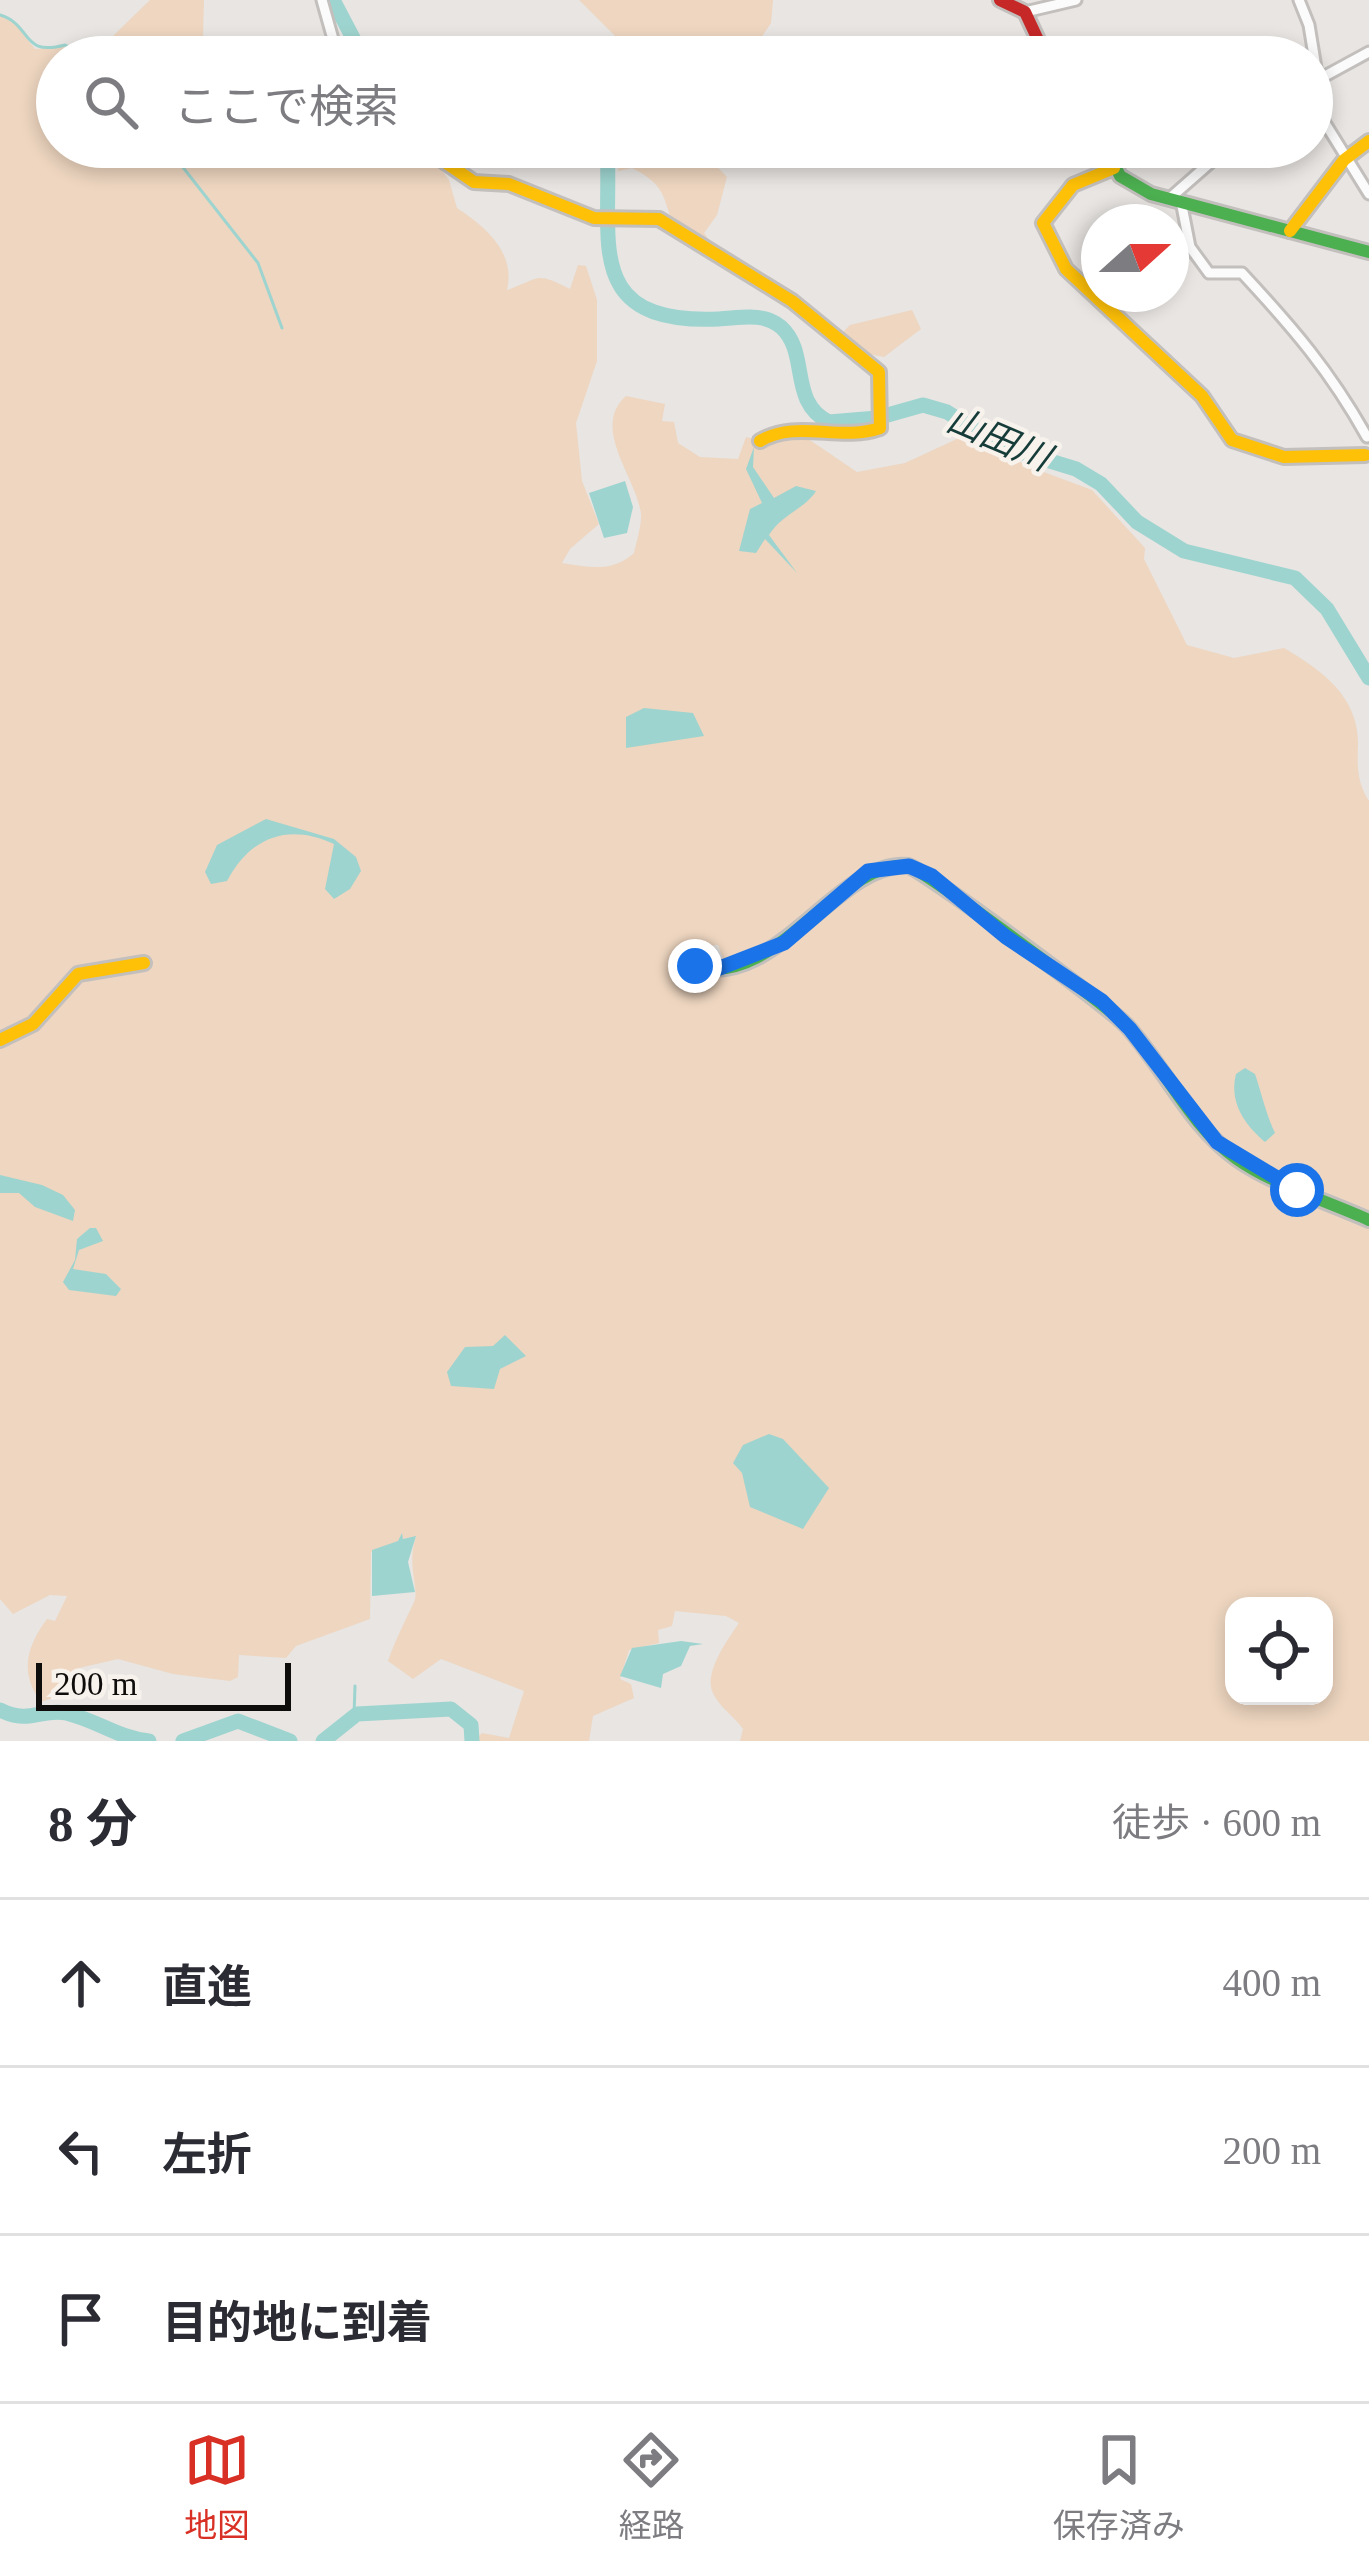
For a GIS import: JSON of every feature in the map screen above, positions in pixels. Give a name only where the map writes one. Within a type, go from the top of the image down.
[{"type":"street","points":[[322,0],[332,36]]},
{"type":"street","points":[[1000,0],[1025,12],[1076,0]]},
{"type":"street","points":[[1299,0],[1306,36]]},
{"type":"street","points":[[1025,12],[1036,36]]},
{"type":"street","points":[[1333,71],[1369,52]]},
{"type":"street","points":[[1333,140],[1369,194]]},
{"type":"street","points":[[1291,231],[1344,160],[1369,141]]},
{"type":"street","points":[[451,168],[464,178],[509,184],[594,218],[659,219],[767,290],[792,301],[875,367],[882,380],[882,409],[880,425],[870,433],[838,439],[784,429],[760,441]]},
{"type":"street","points":[[1175,199],[1186,236],[1209,273],[1242,273],[1317,352],[1329,382],[1353,406],[1368,436],[1360,446],[1367,457],[1333,463],[1237,443],[1219,430],[1209,404],[1163,356],[1091,299],[1052,250],[1043,223],[1072,185],[1114,168],[1129,184],[1369,252]]},
{"type":"street","points":[[1175,199],[1206,168]]},
{"type":"street","points":[[695,966],[712,971],[784,943],[868,871],[909,866],[932,876],[1006,937],[1102,1001],[1130,1029],[1191,1112],[1237,1159],[1369,1220]]},
{"type":"street","points":[[0,1040],[33,1024],[71,980],[88,970],[144,964]]},
{"type":"shaded area","points":[[150,0],[204,0],[204,36],[114,35]]},
{"type":"shaded area","points":[[579,0],[773,0],[771,23],[762,36],[615,36]]},
{"type":"shaded area","points":[[0,16],[13,21],[36,49],[36,168],[440,168],[457,208],[503,253],[507,290],[538,278],[570,289],[578,265],[586,266],[597,300],[597,361],[576,423],[582,481],[599,524],[570,549],[562,563],[609,566],[634,553],[641,514],[618,454],[613,423],[626,396],[665,404],[662,421],[674,422],[678,443],[700,457],[738,459],[746,437],[763,441],[783,430],[801,434],[857,472],[905,463],[972,432],[1025,465],[1092,490],[1145,548],[1144,559],[1187,645],[1234,658],[1284,648],[1324,675],[1352,712],[1359,774],[1369,801],[1369,1217],[1314,1196],[1369,1222],[1369,1741],[740,1741],[743,1729],[719,1703],[711,1685],[718,1657],[739,1623],[726,1616],[675,1611],[672,1626],[658,1630],[659,1643],[629,1650],[620,1679],[631,1684],[634,1698],[593,1716],[589,1741],[474,1741],[482,1733],[509,1738],[524,1691],[441,1659],[413,1679],[388,1661],[415,1597],[412,1557],[416,1537],[402,1539],[402,1533],[399,1541],[371,1552],[370,1619],[296,1646],[286,1658],[239,1655],[238,1677],[230,1681],[173,1674],[118,1659],[79,1668],[58,1696],[41,1702],[30,1680],[28,1659],[47,1619],[55,1621],[67,1596],[50,1595],[13,1614],[0,1599]],"holes":[[[897,862],[935,875],[1014,940],[1115,1010],[1188,1106],[1250,1168],[1216,1144],[1100,1002],[1005,939],[943,888],[910,871],[875,870],[787,944],[721,976],[696,971],[693,965],[702,946],[718,945],[725,964],[773,946],[802,927],[851,882],[880,866]]]},
{"type":"shaded area","points":[[632,168],[718,168],[727,177],[717,215],[704,233],[717,251],[673,225],[661,191]]},
{"type":"shaded area","points":[[912,310],[921,329],[884,357],[858,352],[840,335],[850,325]]},
{"type":"water","points":[[754,447],[753,467],[774,498],[796,486],[816,491],[769,535],[797,573],[765,539],[756,553],[739,551],[750,509],[762,503],[746,469]]},
{"type":"water","points":[[625,481],[633,507],[627,533],[604,538],[589,493]]},
{"type":"water","points":[[644,708],[693,713],[704,736],[626,748],[626,717]]},
{"type":"water","points":[[266,819],[334,839],[356,857],[361,871],[350,889],[334,899],[325,889],[334,844],[302,835],[260,844],[227,881],[211,884],[205,872],[217,845]]},
{"type":"water","points":[[1245,1068],[1255,1074],[1275,1133],[1265,1142],[1237,1103],[1236,1074]]},
{"type":"water","points":[[0,1175],[63,1195],[75,1210],[73,1221],[35,1207],[19,1193],[0,1193]]},
{"type":"water","points":[[96,1228],[103,1241],[79,1250],[73,1269],[106,1274],[121,1289],[116,1296],[69,1290],[63,1282],[75,1260],[77,1239]]},
{"type":"water","points":[[505,1335],[526,1356],[500,1369],[494,1389],[451,1386],[447,1372],[465,1347],[493,1346]]},
{"type":"water","points":[[769,1434],[783,1439],[829,1488],[803,1529],[750,1507],[742,1473],[733,1463],[743,1445]]},
{"type":"water","points":[[402,1533],[403,1539],[416,1536],[408,1562],[415,1592],[372,1596],[372,1550],[398,1541]]},
{"type":"water","points":[[681,1641],[703,1644],[690,1646],[681,1666],[663,1674],[661,1688],[620,1676],[632,1648]]},
{"type":"waterway","name":"山田川","points":[[333,0],[352,36]]},
{"type":"waterway","points":[[0,15],[36,45]]},
{"type":"waterway","points":[[183,168],[258,263],[282,328]]},
{"type":"waterway","name":"山田川","points":[[607,168],[613,269],[624,291],[644,307],[675,317],[767,319],[790,338],[808,402],[829,422],[877,418],[923,405],[947,412],[1001,446],[1076,469],[1101,484],[1137,522],[1184,551],[1295,578],[1327,609],[1369,678]]},
{"type":"waterway","points":[[354,1715],[355,1686]]},
{"type":"waterway","points":[[323,1741],[357,1714],[451,1709],[471,1725],[472,1741]]},
{"type":"waterway","points":[[0,1710],[19,1716],[66,1713],[149,1741]]},
{"type":"waterway","points":[[183,1741],[238,1721],[290,1741]]},
{"type":"traffic: fast","points":[[1116,168],[1120,176],[1151,194],[1369,252]]},
{"type":"traffic: fast","points":[[695,966],[725,968],[753,960],[857,882],[882,869],[908,866],[1016,940],[1127,1026],[1205,1130],[1237,1159],[1284,1185],[1369,1220]]},
{"type":"traffic: slow","points":[[1290,231],[1344,160],[1369,141]]},
{"type":"traffic: slow","points":[[454,168],[474,182],[509,184],[594,218],[659,219],[792,301],[879,372],[880,428],[850,433],[789,432],[760,441]]},
{"type":"traffic: slow","points":[[1114,168],[1073,185],[1043,223],[1066,269],[1202,396],[1232,440],[1284,457],[1365,455]]},
{"type":"traffic: slow","points":[[0,1040],[33,1024],[78,974],[144,963]]},
{"type":"traffic: jam","points":[[1000,0],[1025,12],[1036,36]]},
{"type":"route","points":[[695,966],[712,971],[784,943],[868,871],[887,865],[909,866],[932,876],[1006,937],[1102,1001],[1130,1029],[1217,1142],[1237,1159],[1297,1190]]}]
